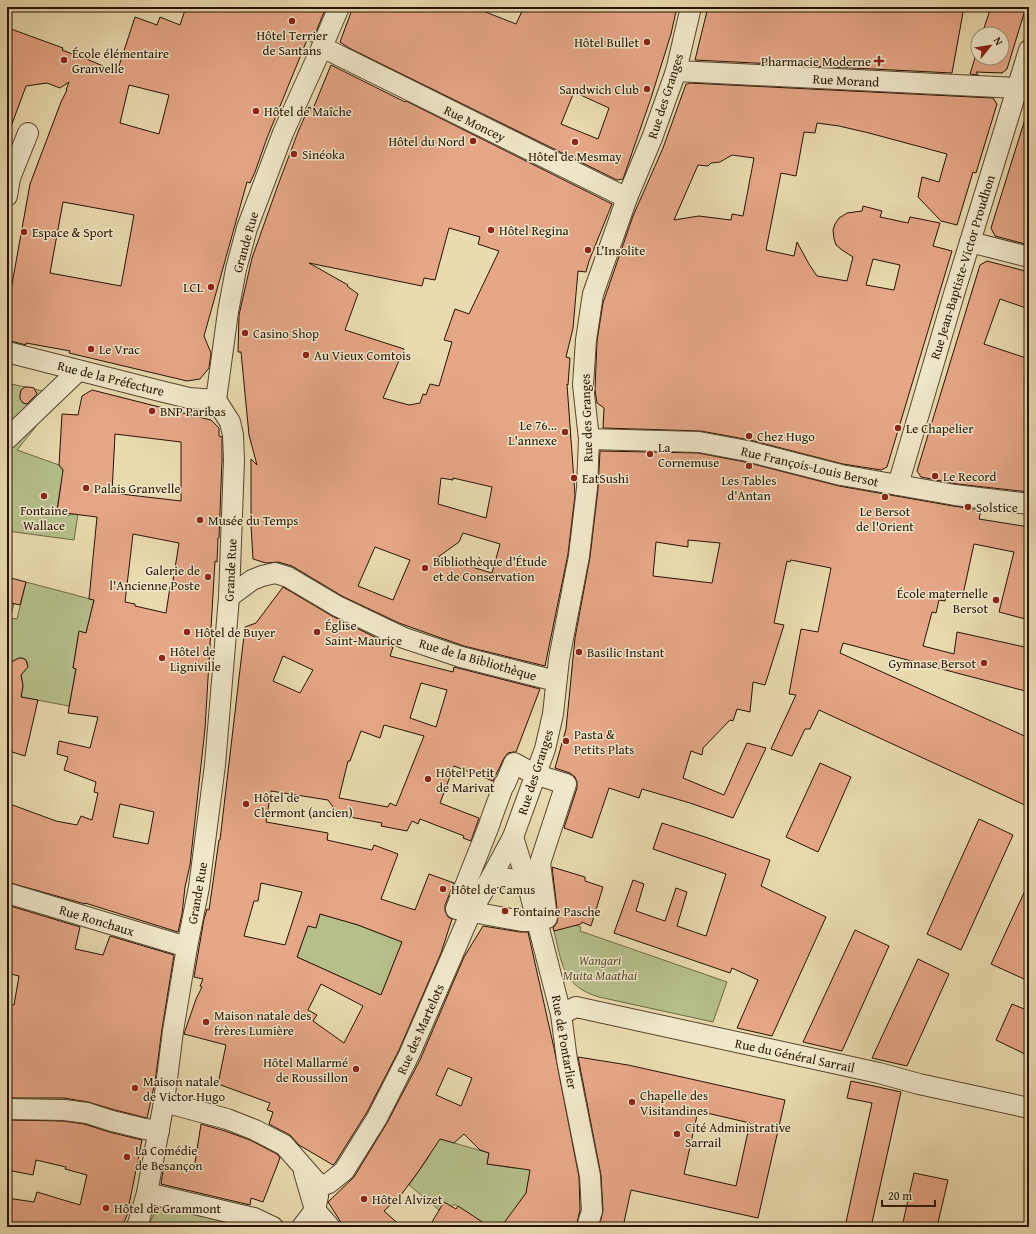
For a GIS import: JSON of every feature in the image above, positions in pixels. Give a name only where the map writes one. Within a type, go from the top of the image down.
[{"type":"street","name":"Grande Rue","points":[[137,1227],[147,1193],[164,1102],[172,1031],[199,887],[215,765],[229,597],[234,467],[234,435],[230,422],[216,400],[228,312],[236,269],[248,228],[283,132],[339,7]]},
{"type":"street","name":"Rue des Granges","points":[[513,837],[545,749],[553,714],[559,659],[579,556],[587,488],[589,439],[583,385],[586,340],[592,294],[676,71],[691,7]]},
{"type":"street","name":"Rue Moncey","points":[[322,47],[627,198]]},
{"type":"street","name":"Rue Jean-Baptiste-Victor Proudhon","points":[[898,485],[970,242],[1023,90],[1029,50]]},
{"type":"street","name":"Rue Morand","points":[[676,71],[1023,90]]},
{"type":"street","points":[[7,196],[10,178],[28,133]]},
{"type":"street","points":[[970,242],[1029,257]]},
{"type":"street","name":"Rue de la Préfecture","points":[[7,352],[189,398],[216,400]]},
{"type":"street","points":[[7,439],[78,371]]},
{"type":"street","name":"Rue François-Louis Bersot","points":[[589,439],[699,442],[747,451],[841,475],[955,495],[1029,504]]},
{"type":"street","name":"Rue de la Bibliothèque","points":[[229,597],[252,580],[262,576],[275,573],[288,576],[337,606],[404,638],[461,657],[556,681]]},
{"type":"street","points":[[514,763],[536,775],[566,784],[540,863],[547,918],[522,921],[471,912],[456,909],[501,791],[514,763]]},
{"type":"street","name":"Rue des Martelots","points":[[320,1186],[329,1183],[344,1171],[377,1118],[414,1044],[471,912],[513,837]]},
{"type":"street","name":"Rue de Pontarlier","points":[[513,837],[527,882],[561,1014],[567,1060],[590,1176],[592,1212],[587,1227]]},
{"type":"street","points":[[492,876],[527,882]]},
{"type":"street","name":"Rue Ronchaux","points":[[7,893],[187,947]]},
{"type":"street","name":"Rue du Général Sarrail","points":[[561,1014],[576,1007],[872,1071],[919,1084],[1029,1108]]},
{"type":"street","points":[[164,1102],[227,1119],[255,1130],[284,1145],[320,1186],[315,1210],[302,1227]]},
{"type":"street","points":[[7,1109],[64,1110],[87,1113],[118,1123],[159,1131]]},
{"type":"street","points":[[302,1166],[315,1210],[330,1227]]},
{"type":"street","points":[[147,1193],[254,1218],[273,1227]]},
{"type":"green space","points":[[7,383],[61,395],[17,450],[59,465],[75,487],[61,484],[56,514],[58,515],[59,512],[67,513],[69,516],[69,514],[78,514],[74,540],[7,531]]},
{"type":"green space","points":[[26,582],[94,600],[86,633],[79,632],[73,668],[76,669],[69,706],[21,697],[23,686],[21,674],[27,668],[28,663],[22,658],[18,658],[12,662],[7,659],[7,602],[14,604],[10,618],[17,619]]},
{"type":"green space","points":[[320,914],[358,925],[402,942],[381,995],[297,957],[308,926],[316,927]]},
{"type":"green space","name":"Wangari Muita Maathai","points":[[561,919],[581,927],[580,931],[727,982],[713,1022],[599,997],[577,987],[566,972],[559,953],[554,931]]},
{"type":"green space","points":[[439,1136],[454,1143],[489,1153],[487,1164],[514,1168],[532,1162],[526,1193],[504,1227],[489,1227],[454,1204],[452,1207],[439,1210],[409,1185],[428,1158]]},
{"type":"green space","points":[[163,1206],[247,1227],[148,1227],[155,1211]]},
{"type":"building","points":[[186,7],[326,7],[312,42],[307,40],[267,138],[255,172],[250,183],[247,182],[204,336],[211,353],[209,368],[200,379],[187,381],[69,353],[70,351],[26,343],[26,345],[7,340],[7,300],[9,301],[30,184],[69,82],[60,88],[47,83],[26,86],[9,132],[7,132],[7,41],[11,29],[63,48],[62,50],[117,72],[135,17],[157,25],[160,17],[180,25]],"holes":[[[129,85],[169,95],[159,134],[120,123]],[[63,202],[134,215],[121,286],[50,273]]]},
{"type":"building","points":[[353,7],[473,7],[516,24],[524,7],[677,7],[671,34],[651,98],[623,179],[617,180],[349,48],[340,42]],"holes":[[[574,92],[609,108],[598,139],[561,124]]]},
{"type":"building","points":[[708,7],[964,7],[952,73],[695,60]]},
{"type":"building","points":[[991,7],[1026,7],[1010,59],[1010,26],[985,26]]},
{"type":"building","points":[[331,65],[612,204],[586,272],[578,271],[573,328],[566,357],[570,358],[568,385],[567,384],[575,495],[568,554],[545,666],[464,646],[399,623],[342,596],[292,566],[278,562],[266,563],[253,559],[251,525],[251,459],[257,465],[249,435],[241,352],[238,352],[239,315],[252,258],[278,185],[309,107],[313,109]],"holes":[[[449,228],[480,237],[478,244],[499,251],[469,314],[455,309],[444,340],[452,342],[439,386],[430,384],[426,395],[423,394],[420,403],[409,405],[383,398],[404,349],[345,330],[358,294],[347,286],[348,285],[309,263],[422,286],[424,278],[435,280]],[[441,478],[453,480],[453,478],[492,487],[486,518],[438,504]],[[463,533],[500,544],[492,573],[438,557],[459,542]],[[375,547],[410,560],[393,600],[358,586]]]},
{"type":"building","points":[[972,66],[1008,66],[1007,69],[1002,73],[976,72],[978,75],[970,74]]},
{"type":"building","points":[[686,84],[993,98],[997,104],[976,173],[973,172],[957,225],[941,221],[918,197],[922,177],[939,182],[947,154],[869,133],[839,126],[817,123],[815,133],[804,132],[796,176],[781,173],[766,250],[794,256],[797,242],[817,276],[847,281],[853,257],[836,245],[833,230],[839,218],[847,213],[862,211],[863,206],[882,211],[880,217],[908,223],[910,217],[940,223],[933,246],[952,251],[887,467],[881,470],[843,464],[750,440],[701,431],[603,428],[604,408],[597,403],[595,390],[597,341],[603,303],[633,216],[663,148]],"holes":[[[732,155],[754,158],[743,216],[732,214],[731,220],[699,216],[674,220],[698,165],[708,166],[711,163],[720,162]],[[873,259],[900,265],[894,290],[866,285]]]},
{"type":"building","points":[[1026,116],[1029,116],[1029,245],[995,236],[991,228]]},
{"type":"building","points":[[987,261],[1029,272],[1029,309],[1000,299],[984,344],[1029,359],[1029,492],[957,484],[921,477],[917,471],[980,265]]},
{"type":"building","points":[[25,387],[34,388],[37,394],[27,404],[23,403],[20,399],[21,390]]},
{"type":"building","points":[[92,390],[211,420],[219,428],[219,436],[222,437],[219,538],[217,562],[215,561],[205,729],[190,865],[178,932],[85,903],[7,882],[7,803],[56,821],[77,825],[81,816],[92,820],[98,793],[94,792],[96,782],[64,770],[68,757],[57,754],[59,741],[90,748],[98,717],[68,713],[76,669],[73,668],[79,631],[86,633],[94,600],[89,599],[97,517],[57,512],[63,470],[59,465],[62,414],[78,415],[82,396]],"holes":[[[115,434],[181,442],[181,501],[112,493]],[[133,534],[179,543],[166,613],[135,606],[135,604],[125,602]],[[120,804],[154,812],[148,844],[113,837]]]},
{"type":"building","points":[[600,451],[698,453],[745,462],[839,486],[981,510],[979,519],[1029,527],[1029,620],[999,612],[1014,552],[974,544],[962,599],[947,595],[945,601],[939,600],[936,613],[932,612],[923,646],[954,654],[957,632],[1029,648],[1029,692],[843,643],[840,653],[1029,738],[1029,807],[819,710],[810,729],[805,729],[792,756],[771,749],[796,695],[789,694],[801,629],[818,632],[831,568],[791,560],[790,562],[787,561],[774,623],[784,625],[765,685],[753,682],[750,712],[737,709],[733,721],[730,720],[703,748],[702,755],[691,751],[683,778],[724,795],[747,743],[766,748],[733,818],[690,803],[642,789],[639,798],[609,788],[592,838],[564,828],[577,788],[577,782],[575,777],[570,773],[555,768],[566,729],[575,638],[590,557],[598,489]],"holes":[[[688,540],[720,543],[712,583],[653,576],[656,542],[688,547]]]},
{"type":"building","points":[[7,577],[26,582],[20,605],[7,602]]},
{"type":"building","points":[[283,587],[332,616],[387,643],[393,647],[390,656],[453,672],[454,667],[540,689],[516,752],[508,753],[504,758],[493,781],[454,766],[440,803],[479,818],[471,841],[463,838],[464,836],[420,819],[418,824],[412,821],[407,831],[381,826],[382,823],[339,815],[328,800],[271,791],[266,822],[328,833],[327,840],[372,850],[374,845],[398,854],[381,899],[415,910],[429,874],[454,883],[445,905],[445,911],[448,917],[452,919],[441,953],[399,1050],[367,1112],[333,1165],[299,1145],[290,1135],[269,1124],[273,1112],[267,1110],[270,1103],[218,1084],[226,1045],[184,1034],[196,999],[202,987],[200,986],[203,979],[194,977],[204,919],[207,909],[209,910],[220,840],[245,627],[256,623]],"holes":[[[283,656],[313,670],[300,693],[273,681]],[[421,683],[447,690],[436,727],[410,718]],[[384,725],[424,736],[396,806],[390,803],[388,807],[339,798],[348,761],[350,761],[361,731],[380,738]],[[261,883],[302,892],[285,945],[244,936],[254,901],[258,901]],[[320,914],[358,925],[402,942],[381,995],[297,957],[308,926],[316,928]],[[321,984],[363,1006],[344,1043],[313,1021],[317,1015],[308,1010]]]},
{"type":"building","points":[[19,658],[26,660],[28,667],[21,675],[23,686],[21,697],[38,700],[25,756],[7,749],[7,664]]},
{"type":"building","points":[[820,763],[851,777],[818,852],[786,837]]},
{"type":"building","points":[[979,819],[1013,835],[961,950],[927,934]]},
{"type":"building","points":[[662,823],[770,860],[761,886],[826,917],[772,1036],[737,1028],[758,980],[732,968],[730,973],[614,933],[633,880],[644,884],[636,911],[665,921],[676,888],[687,892],[677,926],[706,936],[726,874],[653,849]]},
{"type":"building","points":[[552,867],[585,877],[585,881],[603,887],[591,926],[582,922],[581,924],[554,931],[553,928],[557,923],[558,917]]},
{"type":"building","points":[[1029,882],[1029,967],[1024,979],[991,964]]},
{"type":"building","points":[[7,905],[80,927],[75,949],[103,955],[110,936],[174,955],[155,1082],[147,1118],[88,1102],[64,1098],[7,1098],[7,1011],[9,1012],[10,1005],[14,1005],[19,976],[7,973]]},
{"type":"building","points":[[483,926],[528,932],[554,1048],[579,1177],[580,1210],[576,1227],[501,1227],[526,1193],[530,1170],[487,1164],[489,1153],[480,1150],[464,1134],[454,1143],[440,1139],[401,1195],[384,1211],[402,1227],[344,1227],[328,1202],[354,1177],[387,1123],[420,1060],[464,957]],"holes":[[[448,1068],[472,1078],[461,1106],[436,1095]]]},
{"type":"building","points":[[855,930],[889,946],[842,1051],[803,1042]]},
{"type":"building","points":[[918,959],[949,974],[907,1066],[872,1058]]},
{"type":"building","points":[[1012,1004],[1029,1011],[1029,1056],[996,1040]]},
{"type":"building","points":[[578,1057],[628,1065],[785,1100],[758,1218],[631,1190],[623,1227],[599,1227],[603,1211],[601,1175]],"holes":[[[698,1111],[750,1123],[736,1186],[684,1174]]]},
{"type":"building","points":[[851,1081],[901,1092],[871,1227],[845,1227],[872,1103],[847,1098]]},
{"type":"building","points":[[7,1120],[63,1121],[84,1124],[142,1140],[127,1215],[122,1227],[7,1227],[7,1198],[34,1202],[37,1192],[80,1205],[87,1175],[65,1169],[66,1167],[36,1160],[33,1175],[7,1170]]},
{"type":"building","points":[[201,1124],[250,1140],[277,1154],[280,1158],[263,1202],[251,1198],[250,1205],[161,1184],[164,1164],[194,1169]]},
{"type":"building","points":[[914,1173],[948,1180],[937,1227],[902,1227]]},
{"type":"building","points":[[444,1202],[456,1209],[458,1206],[490,1227],[429,1227]]},
{"type":"place","name":"Hôtel Terrier de Santans","points":[[292,21]]},
{"type":"place","name":"Hôtel Bullet","points":[[647,42]]},
{"type":"place","name":"École élémentaire Granvelle","points":[[64,60]]},
{"type":"place","name":"Pharmacie Moderne","points":[[879,61]]},
{"type":"place","name":"Sandwich Club","points":[[647,89]]},
{"type":"place","name":"Hôtel de Maîche","points":[[256,111]]},
{"type":"place","name":"Hôtel du Nord","points":[[473,141]]},
{"type":"place","name":"Hôtel de Mesmay","points":[[575,142]]},
{"type":"place","name":"Sinéoka","points":[[294,154]]},
{"type":"place","name":"Hôtel Regina","points":[[491,230]]},
{"type":"place","name":"Espace & Sport","points":[[24,232]]},
{"type":"place","name":"L’Insolite","points":[[588,250]]},
{"type":"place","name":"LCL","points":[[211,287]]},
{"type":"place","name":"Casino Shop","points":[[245,333]]},
{"type":"place","name":"Le Vrac","points":[[91,349]]},
{"type":"place","name":"Au Vieux Comtois","points":[[306,355]]},
{"type":"place","name":"BNP Paribas","points":[[152,411]]},
{"type":"place","name":"Le Chapelier","points":[[898,428]]},
{"type":"place","name":"Le 76... L'annexe","points":[[565,432]]},
{"type":"place","name":"Chez Hugo","points":[[749,436]]},
{"type":"place","name":"La Cornemuse","points":[[650,454]]},
{"type":"place","name":"Les Tables d'Antan","points":[[749,466]]},
{"type":"place","name":"Le Record","points":[[935,476]]},
{"type":"place","name":"EatSushi","points":[[574,478]]},
{"type":"place","name":"Palais Granvelle","points":[[86,488]]},
{"type":"place","name":"Fontaine Wallace","points":[[44,496]]},
{"type":"place","name":"Le Bersot de l'Orient","points":[[885,497]]},
{"type":"place","name":"Solstice","points":[[968,507]]},
{"type":"place","name":"Musée du Temps","points":[[200,520]]},
{"type":"place","name":"Bibliothèque d'Étude et de Conservation","points":[[425,568]]},
{"type":"place","name":"Galerie de l'Ancienne Poste","points":[[208,577]]},
{"type":"place","name":"École maternelle Bersot","points":[[996,600]]},
{"type":"place","name":"Hôtel de Buyer","points":[[187,632]]},
{"type":"place","name":"Église Saint-Maurice","points":[[317,632]]},
{"type":"place","name":"Basilic Instant","points":[[579,652]]},
{"type":"place","name":"Hôtel de Ligniville","points":[[162,658]]},
{"type":"place","name":"Gymnase Bersot","points":[[984,663]]},
{"type":"place","name":"Pasta & Petits Plats","points":[[566,741]]},
{"type":"place","name":"Hôtel Petit de Marivat","points":[[428,779]]},
{"type":"place","name":"Hôtel de Clermont (ancien)","points":[[246,804]]},
{"type":"place","name":"Hôtel de Camus","points":[[443,889]]},
{"type":"place","name":"Fontaine Pasche","points":[[505,911]]},
{"type":"place","name":"Maison natale des frères Lumière","points":[[206,1022]]},
{"type":"place","name":"Hôtel Mallarmé de Roussillon","points":[[356,1069]]},
{"type":"place","name":"Maison natale de Victor Hugo","points":[[135,1088]]},
{"type":"place","name":"Chapelle des Visitandines","points":[[632,1102]]},
{"type":"place","name":"Cité Administrative Sarrail","points":[[677,1134]]},
{"type":"place","name":"La Comédie de Besançon","points":[[127,1157]]},
{"type":"place","name":"Hôtel Alvizet","points":[[364,1199]]},
{"type":"place","name":"Hôtel de Grammont","points":[[106,1208]]}]
